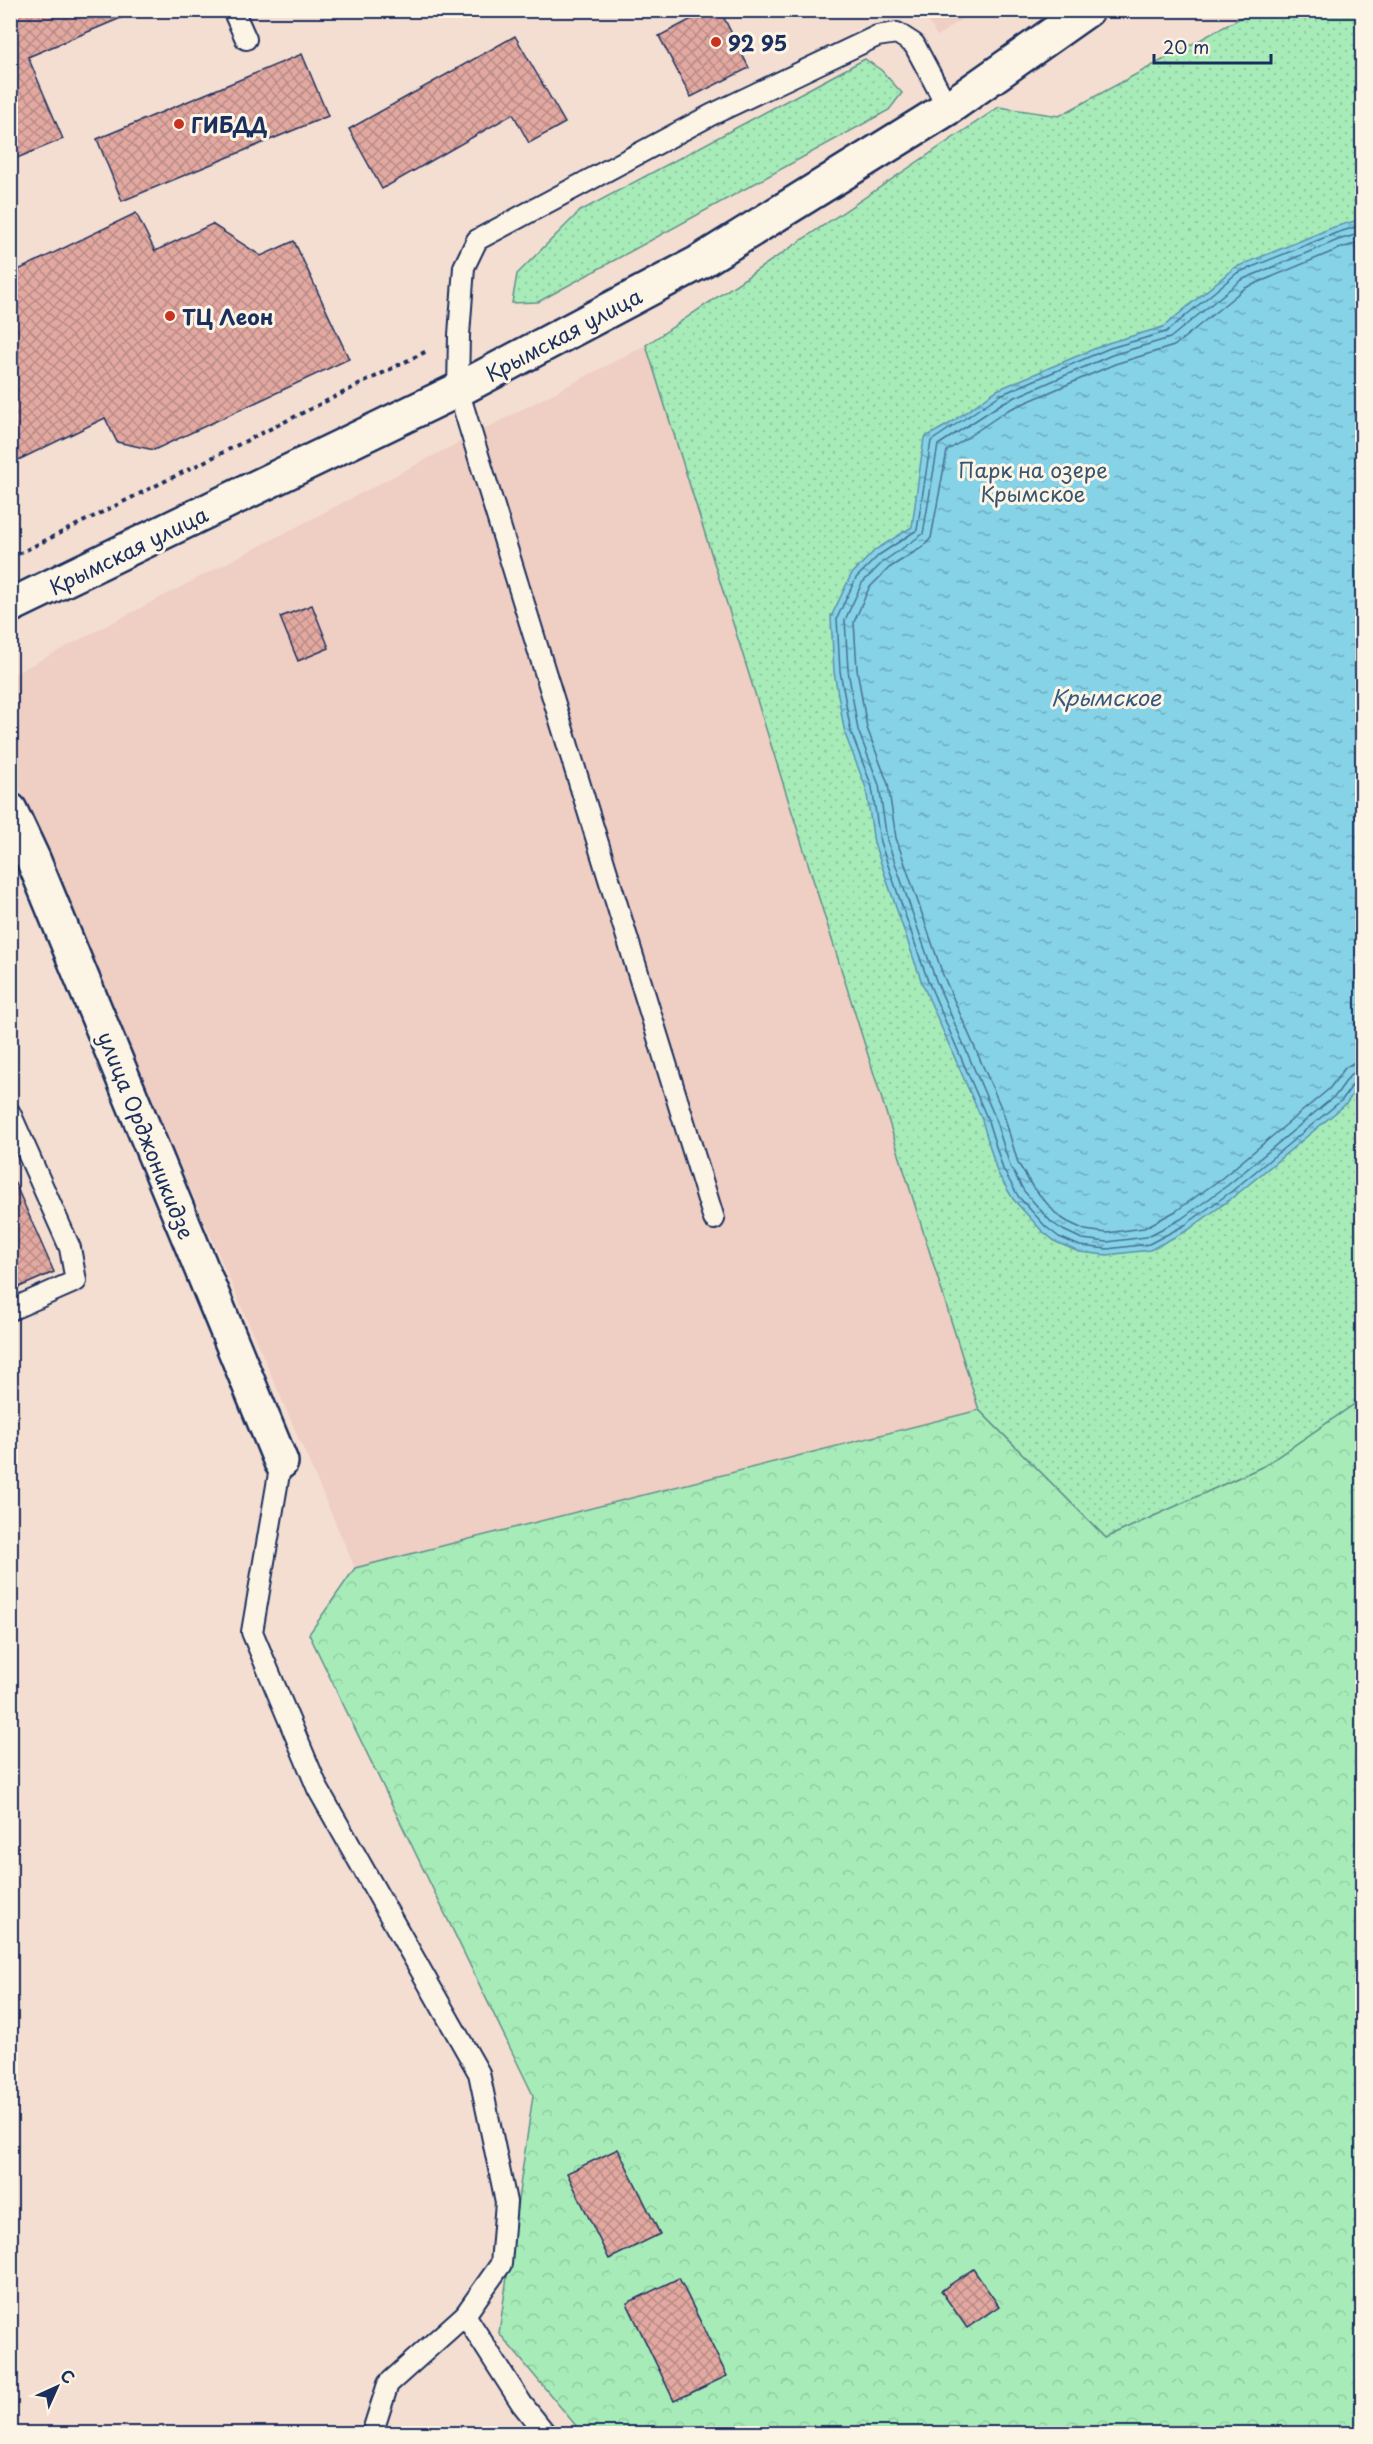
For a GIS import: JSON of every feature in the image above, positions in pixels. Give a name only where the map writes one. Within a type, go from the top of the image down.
[{"type":"main road","name":"Крымская улица","points":[[10,606],[458,390],[698,263],[948,108],[1087,10]]},
{"type":"main road","name":"улица Орджоникидзе","points":[[13,824],[281,1462]]},
{"type":"lane","points":[[233,10],[246,39]]},
{"type":"lane","points":[[714,1219],[458,390],[464,267],[477,240],[711,115],[877,36],[897,33],[914,44],[948,108]]},
{"type":"lane","points":[[10,1113],[70,1248],[76,1281],[10,1310]]},
{"type":"lane","points":[[281,1462],[252,1632],[318,1789],[479,2073],[506,2202],[501,2264],[465,2315],[388,2384],[372,2433]]},
{"type":"lane","points":[[465,2315],[522,2404],[546,2433]]},
{"type":"path","points":[[10,558],[459,335]]},
{"type":"shaded area","points":[[922,11],[973,11],[937,36]]},
{"type":"shaded area","points":[[646,345],[979,1410],[355,1568],[120,1027],[11,767],[10,676]]},
{"type":"green space","name":"Парк на озере Крымское","points":[[1247,11],[1362,11],[1362,1399],[1264,1466],[1106,1538],[979,1410],[646,345],[999,107],[1059,116],[1248,14]]},
{"type":"green space","points":[[865,59],[881,70],[902,93],[889,110],[538,302],[512,303],[517,274],[580,211]]},
{"type":"green space","points":[[1362,1399],[1362,2433],[582,2433],[499,2333],[533,2095],[309,1634],[355,1568],[979,1410],[1106,1538],[1264,1466]]},
{"type":"water","name":"Крымское","points":[[1362,219],[1362,1081],[1346,1104],[1236,1195],[1188,1230],[1150,1250],[1107,1255],[1079,1252],[1056,1242],[1042,1231],[1013,1199],[997,1172],[982,1120],[922,983],[874,843],[866,788],[845,734],[834,672],[831,617],[851,575],[875,550],[912,527],[924,438],[949,424],[997,390],[1108,343],[1163,327],[1234,268],[1334,227]]},
{"type":"building","points":[[10,10],[140,10],[28,57],[63,139],[10,161]]},
{"type":"building","points":[[709,10],[720,10],[749,68],[691,97],[659,36]]},
{"type":"building","points":[[515,36],[565,123],[529,143],[513,114],[382,189],[349,129]]},
{"type":"building","points":[[302,54],[328,116],[122,201],[97,139]]},
{"type":"building","name":"ТЦ Леон","points":[[136,213],[155,251],[212,224],[261,256],[294,241],[349,359],[154,450],[117,442],[105,418],[10,464],[10,274]]},
{"type":"building","points":[[312,605],[329,648],[298,661],[280,617]]},
{"type":"building","points":[[10,1172],[54,1272],[10,1291]]},
{"type":"building","points":[[618,2149],[660,2234],[609,2259],[567,2173]]},
{"type":"building","points":[[973,2269],[999,2306],[967,2328],[941,2291]]},
{"type":"building","points":[[679,2278],[727,2376],[674,2401],[627,2303]]},
{"type":"place","name":"92 95","points":[[716,42]]},
{"type":"place","name":"ГИБДД","points":[[179,124]]},
{"type":"place","name":"ТЦ Леон","points":[[170,316]]}]
